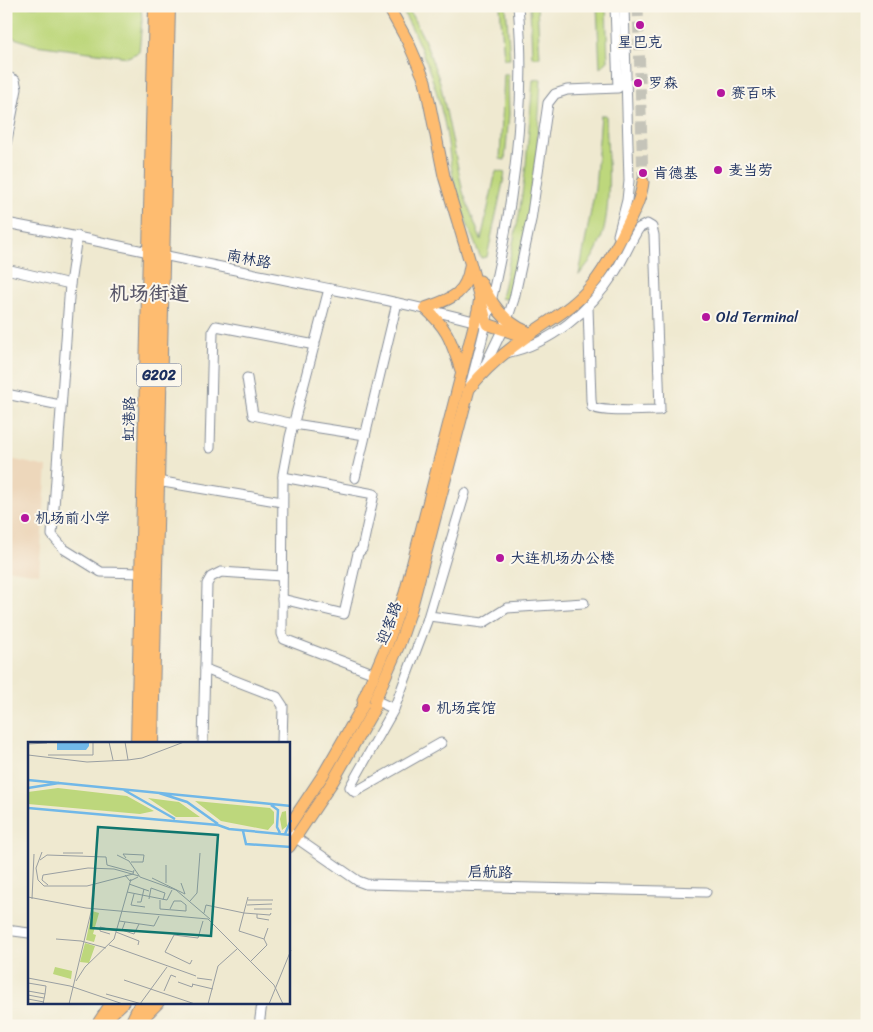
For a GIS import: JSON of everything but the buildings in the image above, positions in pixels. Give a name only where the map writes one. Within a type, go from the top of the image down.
[{"type":"highway","name":"虹港路","points":[[151,742],[157,481],[156,6]]},
{"type":"highway","name":"虹港路","points":[[138,742],[142,573],[168,6]]},
{"type":"highway","points":[[98,1026],[112,1004]]},
{"type":"highway","points":[[131,1026],[142,1004]]},
{"type":"main road","points":[[388,6],[408,42],[425,81],[444,176],[470,262],[485,299],[505,325]]},
{"type":"main road","points":[[469,389],[482,373],[505,353],[571,306],[592,286],[614,250],[635,208],[643,182]]},
{"type":"main road","points":[[462,372],[446,331],[441,323],[425,308],[458,294],[465,286],[470,262]]},
{"type":"main road","points":[[485,299],[481,323],[505,325],[528,335]]},
{"type":"main road","name":"迎客路","points":[[290,824],[346,737],[364,704],[363,700],[396,622],[462,372],[481,323]]},
{"type":"main road","name":"迎客路","points":[[291,839],[355,744],[374,709],[375,700],[399,645],[410,612],[469,389]]},
{"type":"main road","points":[[98,1026],[122,1004]]},
{"type":"main road","points":[[135,1026],[157,1004]]},
{"type":"street","points":[[485,299],[509,211],[516,163],[521,79],[518,6]]},
{"type":"street","points":[[482,373],[505,325],[514,299],[531,220],[548,103],[555,94],[567,90],[618,88],[615,6]]},
{"type":"street","points":[[614,250],[628,200],[629,181],[624,6]]},
{"type":"street","points":[[6,76],[15,80],[17,89],[6,145]]},
{"type":"street","name":"南林路","points":[[6,223],[425,308],[481,323]]},
{"type":"street","points":[[505,353],[538,343],[580,315],[606,286],[639,228],[647,224],[652,227],[654,236],[660,410],[598,409],[592,406],[588,307]]},
{"type":"street","points":[[76,236],[60,405],[58,462],[52,535],[64,549],[101,572],[142,573]]},
{"type":"street","points":[[6,269],[70,284]]},
{"type":"street","points":[[329,289],[294,424],[283,477],[282,634],[284,639],[375,674]]},
{"type":"street","points":[[355,478],[397,303]]},
{"type":"street","points":[[469,389],[481,323]]},
{"type":"street","points":[[210,448],[213,331],[216,326],[315,345]]},
{"type":"street","points":[[247,378],[253,415],[294,424],[365,435]]},
{"type":"street","points":[[6,394],[60,405]]},
{"type":"street","points":[[282,599],[344,614],[358,553],[362,549],[374,494],[283,477]]},
{"type":"street","points":[[157,481],[282,502]]},
{"type":"street","points":[[440,744],[355,792],[350,787],[394,709],[429,616],[465,493]]},
{"type":"street","points":[[203,742],[207,584],[211,577],[221,572],[282,576]]},
{"type":"street","points":[[429,616],[483,623],[507,608],[584,603]]},
{"type":"street","points":[[205,669],[277,697],[283,706],[282,742]]},
{"type":"street","points":[[375,700],[394,709]]},
{"type":"street","name":"启航路","points":[[291,839],[358,881],[366,884],[706,892]]},
{"type":"street","points":[[6,930],[28,933]]},
{"type":"street","points":[[259,1026],[262,1004]]},
{"type":"shaded area","name":"机场前小学","points":[[6,458],[47,467],[39,574],[6,569]]},
{"type":"green space","points":[[6,6],[141,6],[142,20],[139,52],[128,57],[35,45],[6,35]]},
{"type":"green space","points":[[400,6],[407,6],[424,39],[440,82],[463,192],[481,240],[496,171],[505,173],[487,257],[481,258],[464,215],[456,190],[446,131],[436,91],[420,48]]},
{"type":"green space","points":[[500,6],[506,6],[510,59],[504,59]]},
{"type":"green space","points":[[530,6],[537,6],[540,57],[532,57]]},
{"type":"green space","points":[[597,6],[606,6],[608,61],[600,68]]},
{"type":"green space","points":[[504,74],[508,74],[509,114],[505,160],[500,159]]},
{"type":"green space","points":[[541,79],[537,149],[526,228],[510,300],[501,298],[519,216],[526,165],[533,80]]},
{"type":"green space","points":[[601,115],[606,115],[608,205],[601,239],[595,253],[579,275],[595,189]]},
{"type":"tunnel","points":[[638,6],[643,182]]},
{"type":"place","name":"星巴克","points":[[640,25]]},
{"type":"place","name":"罗森","points":[[638,83]]},
{"type":"place","name":"赛百味","points":[[721,93]]},
{"type":"place","name":"麦当劳","points":[[718,170]]},
{"type":"place","name":"肯德基","points":[[643,173]]},
{"type":"place","name":"Old Terminal","points":[[706,317]]},
{"type":"place","name":"机场前小学","points":[[25,518]]},
{"type":"place","name":"大连机场办公楼","points":[[500,558]]},
{"type":"place","name":"机场宾馆","points":[[426,708]]},
{"type":"district","name":"机场街道","points":[[149,293]]}]
